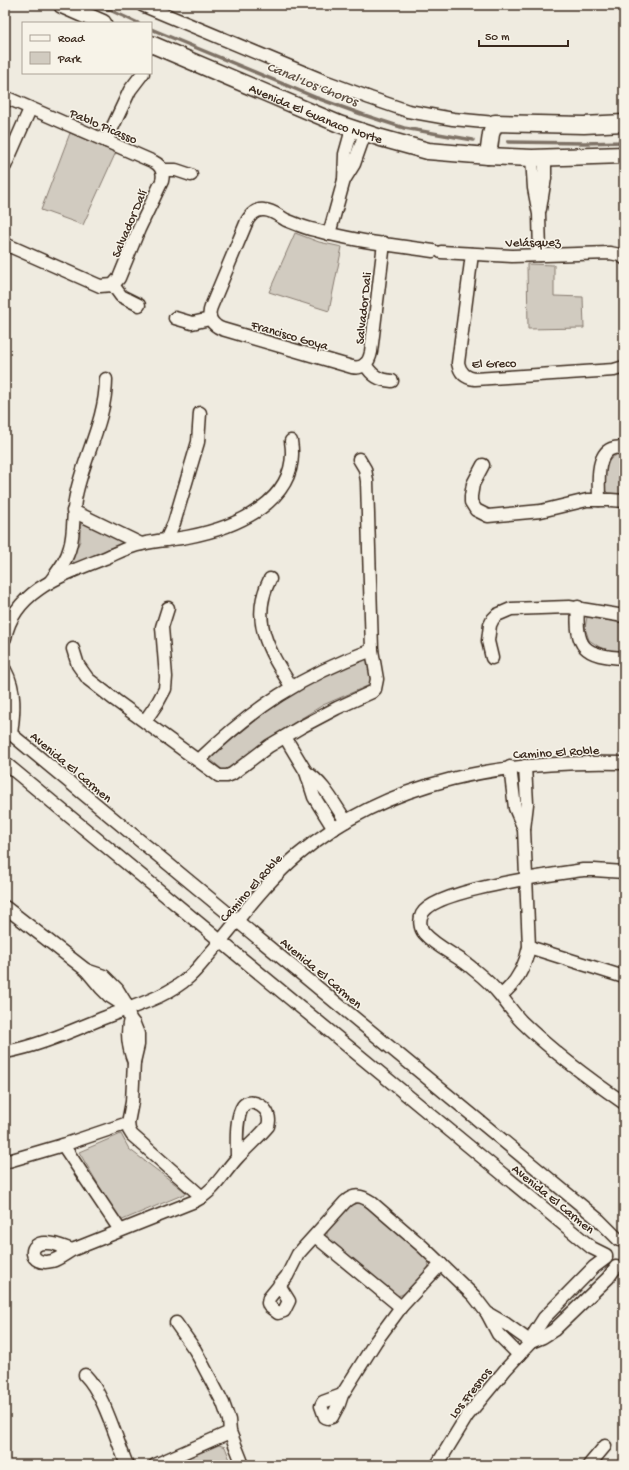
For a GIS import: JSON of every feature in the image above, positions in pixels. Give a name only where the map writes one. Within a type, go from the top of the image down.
[{"type":"street","points":[[62,5],[101,22]]},
{"type":"street","points":[[142,5],[310,75],[370,98],[416,112],[453,119],[495,123],[584,125],[624,123]]},
{"type":"street","name":"Avenida El Guanaco Norte","points":[[152,49],[358,131],[428,151],[488,156],[539,158],[624,155]]},
{"type":"street","points":[[106,141],[130,90],[132,74]]},
{"type":"street","points":[[130,90],[142,74]]},
{"type":"street","name":"Pablo Picasso","points":[[5,97],[154,162],[162,170]]},
{"type":"street","points":[[5,166],[30,108]]},
{"type":"street","points":[[488,156],[491,134],[495,123]]},
{"type":"street","points":[[329,234],[344,180],[354,164],[358,131]]},
{"type":"street","points":[[539,158],[534,188],[539,214],[540,255]]},
{"type":"street","points":[[162,170],[176,170],[191,175]]},
{"type":"street","name":"Salvador Dalí","points":[[113,285],[119,278],[138,229],[162,181],[162,170]]},
{"type":"street","name":"Velásquez","points":[[210,319],[209,311],[248,220],[252,214],[260,210],[270,210],[299,225],[329,234],[384,244],[437,251],[512,256],[610,253],[620,255],[624,258]]},
{"type":"street","points":[[5,244],[100,286],[113,285],[121,296],[139,305]]},
{"type":"street","name":"Salvador Dali","points":[[365,364],[368,361],[371,352],[384,244]]},
{"type":"street","name":"El Greco","points":[[472,254],[458,363],[459,368],[466,376],[475,379],[614,370],[624,367]]},
{"type":"street","points":[[175,318],[192,323],[210,319]]},
{"type":"street","name":"Francisco Goya","points":[[210,319],[217,327],[352,367],[360,367],[365,364]]},
{"type":"street","points":[[365,364],[368,370],[378,378],[392,381]]},
{"type":"street","points":[[49,583],[63,564],[70,547],[73,532],[73,511],[79,484],[102,412],[106,392],[106,379]]},
{"type":"street","points":[[166,540],[174,523],[197,447],[200,413]]},
{"type":"street","points":[[5,638],[12,618],[21,603],[35,591],[49,583],[85,566],[141,544],[187,538],[213,531],[253,514],[262,508],[277,493],[287,479],[292,466],[293,457],[291,441]]},
{"type":"street","points":[[599,500],[600,467],[602,459],[610,450],[614,448],[624,448]]},
{"type":"street","points":[[73,649],[78,665],[88,679],[199,760],[216,775],[223,777],[227,776],[284,736],[317,718],[372,692],[375,689],[377,679],[372,650],[367,481],[365,469],[359,459]]},
{"type":"street","points":[[483,465],[473,484],[471,496],[473,506],[476,510],[488,516],[541,511],[587,500],[624,501]]},
{"type":"street","points":[[73,511],[141,544]]},
{"type":"street","points":[[270,579],[262,602],[262,628],[270,649],[291,686]]},
{"type":"street","points":[[492,658],[488,641],[490,625],[493,619],[503,612],[519,608],[578,607],[624,616]]},
{"type":"street","points":[[578,607],[579,634],[583,647],[593,653],[624,658]]},
{"type":"street","points":[[145,721],[165,689],[166,677],[162,627],[168,608]]},
{"type":"street","points":[[199,760],[245,719],[291,686],[331,666],[372,650]]},
{"type":"street","points":[[5,670],[11,683],[12,691],[13,719],[8,731]]},
{"type":"street","name":"Avenida El Carmen","points":[[8,731],[599,1220],[621,1241]]},
{"type":"street","points":[[284,736],[306,772],[314,797],[334,829]]},
{"type":"street","name":"Camino El Roble","points":[[5,1052],[44,1042],[129,1014],[153,998],[179,985],[199,967],[262,890],[278,874],[303,851],[364,810],[422,787],[510,767],[571,763],[624,763]]},
{"type":"street","name":"Avenida El Carmen","points":[[5,764],[592,1248],[606,1256],[609,1262],[621,1269]]},
{"type":"street","points":[[501,995],[512,986],[516,980],[524,964],[529,947],[524,829],[527,804],[525,766]]},
{"type":"street","points":[[510,767],[515,808],[524,829]]},
{"type":"street","points":[[306,772],[312,776],[324,789],[346,821]]},
{"type":"street","points":[[624,872],[583,870],[497,884],[451,897],[428,906],[420,917],[421,928],[424,933],[472,968],[501,995],[522,1022],[542,1040],[595,1083],[624,1103]]},
{"type":"street","points":[[5,907],[10,918],[86,970],[98,973],[112,982],[122,996],[129,1014],[127,1034],[129,1051],[134,1062],[132,1102],[128,1123],[129,1130],[138,1142],[202,1197]]},
{"type":"street","points":[[529,947],[624,977]]},
{"type":"street","points":[[5,1162],[63,1145],[128,1123]]},
{"type":"street","points":[[63,1145],[120,1230]]},
{"type":"street","points":[[72,1250],[202,1197],[223,1178],[237,1158]]},
{"type":"street","points":[[279,1285],[287,1276],[298,1254],[349,1199],[353,1197],[362,1197],[371,1202],[441,1264],[474,1296],[487,1313],[498,1334],[519,1355]]},
{"type":"street","points":[[315,1236],[401,1307]]},
{"type":"street","name":"Los Fresnos","points":[[437,1465],[468,1416],[493,1383],[531,1342],[535,1332],[544,1318],[606,1256],[608,1247],[611,1243],[621,1241]]},
{"type":"street","points":[[342,1395],[365,1356],[401,1307],[441,1264]]},
{"type":"street","name":"Los Fresnos","points":[[531,1342],[543,1338],[554,1330],[608,1278],[621,1269]]},
{"type":"street","points":[[487,1313],[506,1324],[531,1342]]},
{"type":"street","points":[[176,1323],[195,1350],[223,1403],[230,1432],[243,1465]]},
{"type":"street","points":[[85,1375],[99,1395],[126,1465]]},
{"type":"street","points":[[155,1465],[230,1432]]},
{"type":"street","points":[[589,1465],[605,1446]]},
{"type":"green space","points":[[70,133],[116,152],[83,225],[41,210]]},
{"type":"green space","points":[[295,233],[319,242],[342,247],[329,311],[269,292]]},
{"type":"green space","points":[[527,264],[554,265],[554,296],[583,297],[584,328],[528,329]]},
{"type":"green space","points":[[619,454],[624,454],[624,495],[608,493],[605,490],[605,474],[607,464]]},
{"type":"green space","points":[[84,522],[128,542],[74,564],[72,559],[80,541],[80,525]]},
{"type":"green space","points":[[587,617],[624,623],[624,651],[604,650],[589,640],[585,628]]},
{"type":"green space","points":[[368,656],[372,684],[323,705],[284,729],[225,772],[209,758],[289,694]]},
{"type":"green space","points":[[121,1134],[129,1149],[187,1193],[120,1221],[79,1152]]},
{"type":"green space","points":[[357,1202],[372,1209],[427,1260],[429,1265],[427,1270],[406,1293],[396,1296],[327,1239],[327,1229],[349,1205]]},
{"type":"green space","points":[[219,1445],[225,1447],[232,1465],[171,1465]]},
{"type":"waterway","name":"Canal Los Choros","points":[[99,5],[136,22]]},
{"type":"waterway","name":"Canal Los Choros","points":[[152,29],[317,98],[364,115],[404,128],[473,140]]},
{"type":"waterway","name":"Canal Los Choros","points":[[508,142],[624,142]]}]
